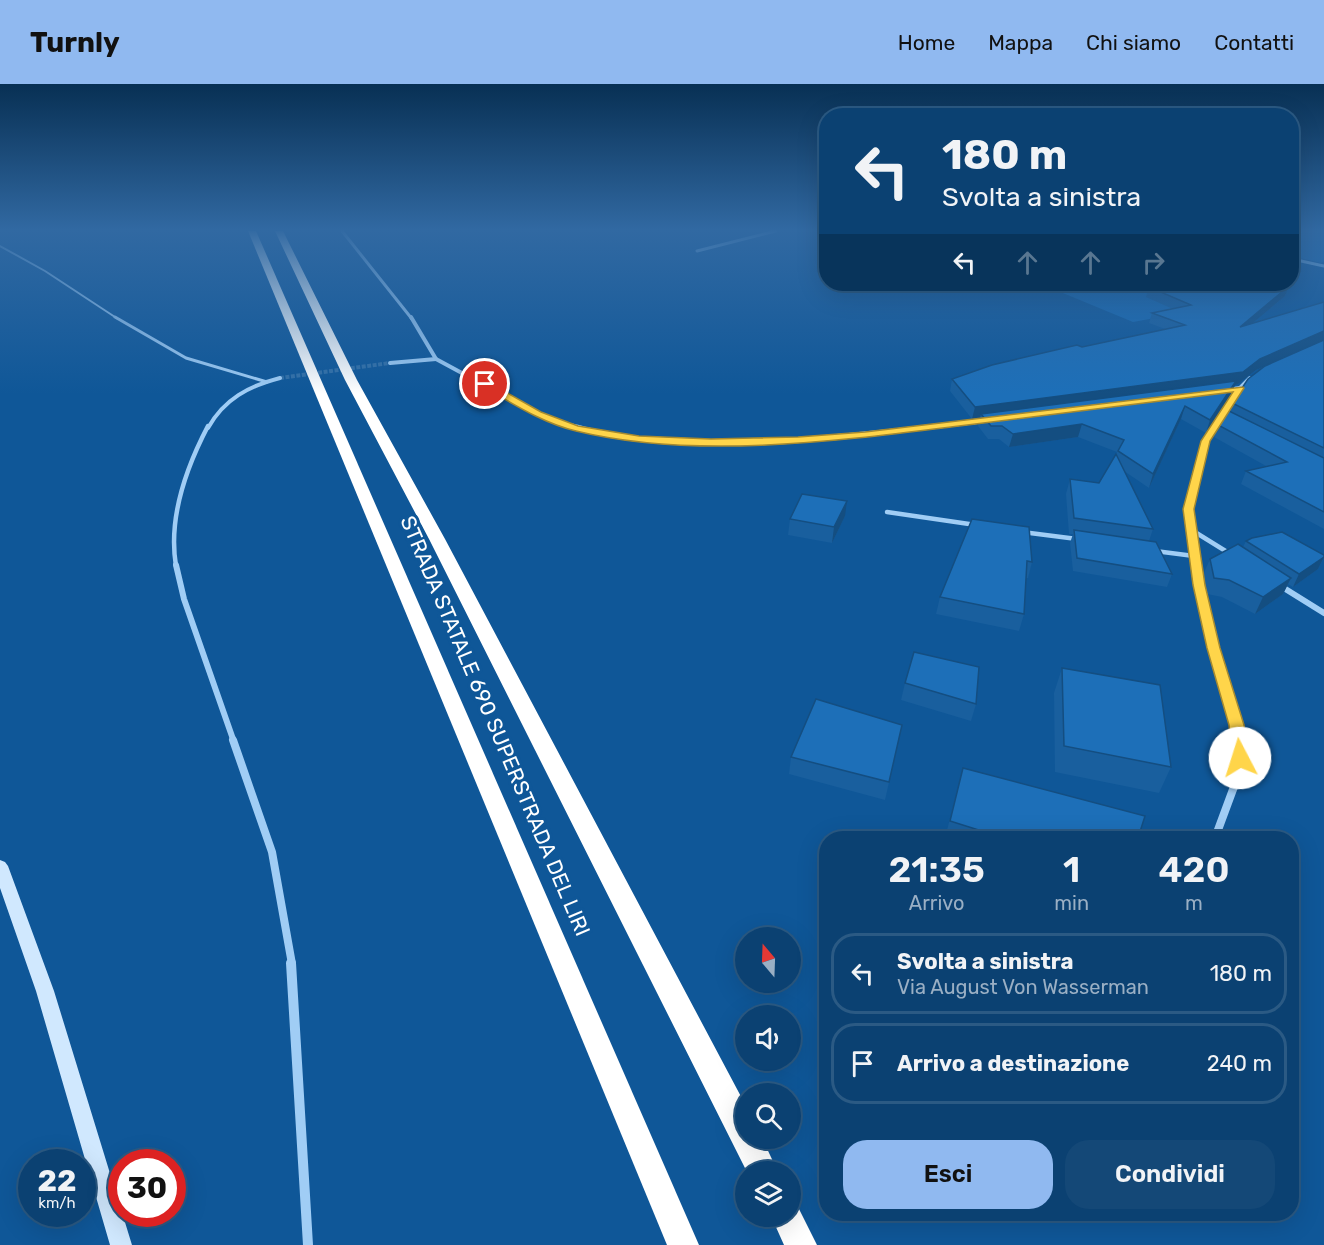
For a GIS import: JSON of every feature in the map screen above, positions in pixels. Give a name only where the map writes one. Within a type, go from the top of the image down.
[{"type":"highway","name":"STRADA STATALE 690 SUPERSTRADA DEL LIRI","points":[[275,285],[682,1245]]},
{"type":"highway","name":"STRADA STATALE 690 SUPERSTRADA DEL LIRI","points":[[305,285],[351,380],[437,539],[735,1117]]},
{"type":"highway","points":[[792,1227],[801,1245]]},
{"type":"main road","points":[[0,866],[48,1002],[121,1245]]},
{"type":"street","points":[[385,285],[410,316],[436,359],[554,422],[590,432],[639,439],[711,442],[798,440],[865,435],[993,420]]},
{"type":"street","points":[[390,363],[436,359]]},
{"type":"street","points":[[1218,831],[1235,784],[1240,745],[1206,616],[1190,529],[1190,501],[1199,460],[1206,441],[1240,388],[1258,374]]},
{"type":"street","points":[[280,378],[235,396],[215,415],[200,439],[190,460],[176,526],[175,558],[184,599],[272,852],[293,972],[308,1245]]},
{"type":"street","points":[[1216,391],[1240,388]]},
{"type":"street","points":[[1221,417],[1232,423]]},
{"type":"street","points":[[887,512],[982,526]]},
{"type":"street","points":[[1190,529],[1238,559]]},
{"type":"street","points":[[1017,531],[1088,541]]},
{"type":"street","points":[[1147,549],[1194,556]]},
{"type":"street","points":[[1276,583],[1324,613]]},
{"type":"lane","points":[[69,285],[135,330],[178,354],[267,382]]},
{"type":"shaded area","points":[[1058,291],[1233,291],[1258,299],[1133,322]]},
{"type":"building","points":[[1158,291],[1283,291],[1240,327],[1324,302],[1324,331],[1260,359],[1243,372],[975,407],[952,379],[992,365],[1077,345],[1082,347],[1185,325],[1152,313],[1191,305]]},
{"type":"building","points":[[1324,340],[1324,448],[1232,403],[1248,379],[1265,366]]},
{"type":"building","points":[[1236,381],[1210,420],[1185,406],[1153,474],[1118,451],[1124,440],[1082,424],[1013,434],[1002,426],[991,426],[981,414]]},
{"type":"building","points":[[1227,410],[1324,458],[1324,512],[1246,471],[1287,462],[1218,425]]},
{"type":"building","points":[[1116,454],[1153,529],[1074,518],[1070,479],[1099,483]]},
{"type":"building","points":[[802,494],[847,501],[834,527],[790,519]]},
{"type":"building","points":[[972,519],[1029,527],[1032,562],[1027,561],[1024,614],[940,597]]},
{"type":"building","points":[[1074,530],[1156,542],[1172,574],[1077,558]]},
{"type":"building","points":[[1282,532],[1324,557],[1299,574],[1246,541]]},
{"type":"building","points":[[1238,544],[1291,578],[1263,597],[1229,580],[1214,578],[1210,559]]},
{"type":"building","points":[[914,652],[979,667],[976,704],[905,683]]},
{"type":"building","points":[[1062,668],[1160,685],[1171,767],[1064,746]]},
{"type":"building","points":[[816,699],[902,725],[889,782],[791,757]]},
{"type":"building","points":[[963,768],[1145,816],[1140,831],[982,831],[950,821]]},
{"type":"tunnel","points":[[280,378],[390,363]]},
{"type":"route","points":[[485,384],[554,422],[576,429],[639,439],[682,442],[798,440],[865,435],[1240,388],[1206,441],[1195,476],[1189,509],[1199,585],[1236,725],[1240,758]]}]
